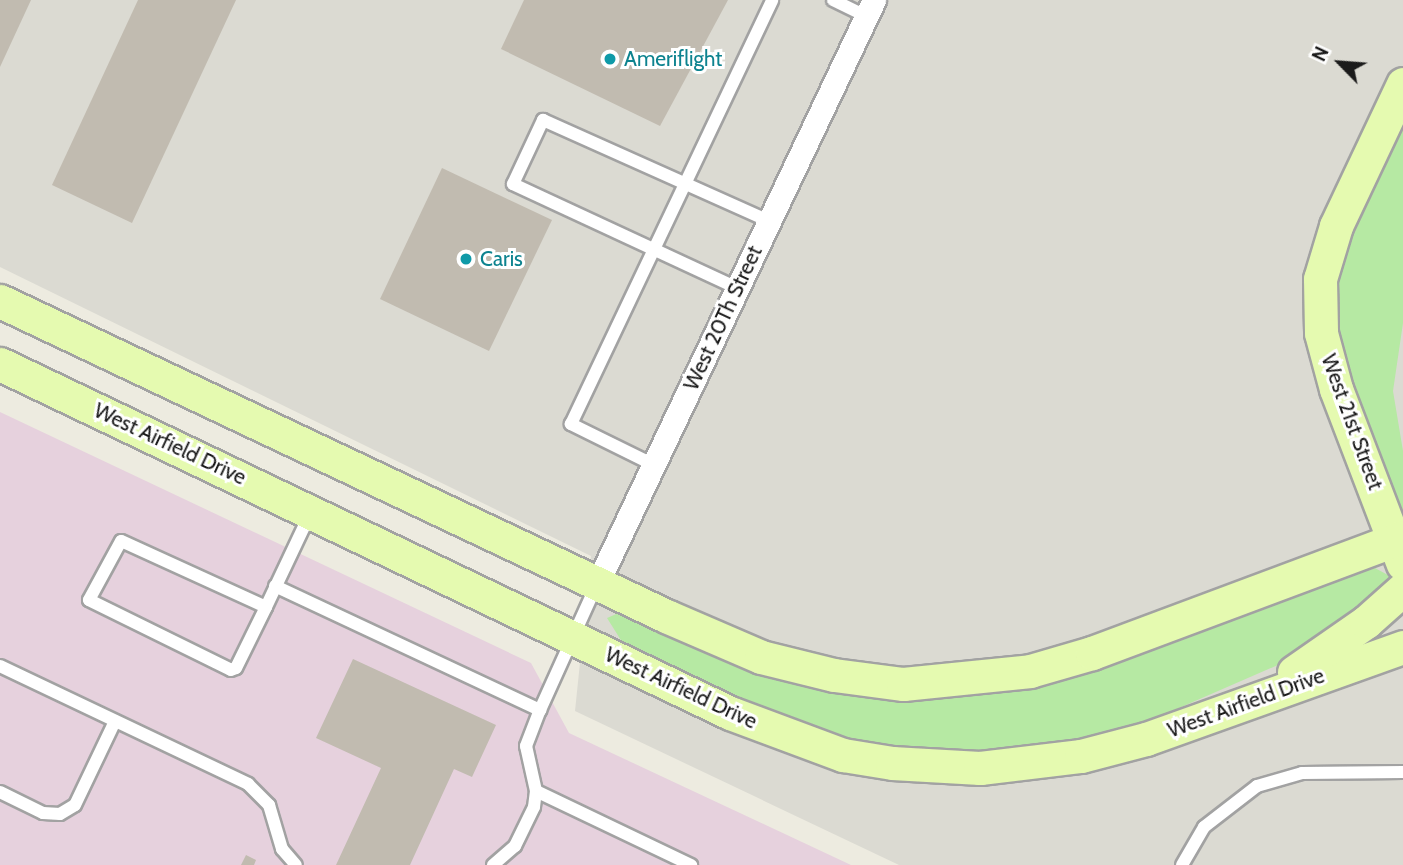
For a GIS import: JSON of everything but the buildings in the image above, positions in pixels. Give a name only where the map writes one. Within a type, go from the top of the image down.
[{"type":"street","name":"West 20Th Street","points":[[597,584],[870,8]]},
{"type":"street","name":"West 21st Street","points":[[1401,547],[1336,389],[1321,333],[1320,279],[1336,226],[1403,84]]},
{"type":"street","points":[[0,301],[597,584],[761,657],[903,684],[957,681],[1030,671],[1092,653],[1401,547]]},
{"type":"street","name":"West Airfield Drive","points":[[0,364],[730,713],[843,755],[892,763],[980,768],[1081,756],[1146,739],[1403,647]]},
{"type":"street","points":[[1231,708],[1308,664],[1403,589]]},
{"type":"lane","points":[[654,464],[571,424],[656,250],[772,0]]},
{"type":"lane","points":[[833,0],[870,8]]},
{"type":"lane","points":[[737,288],[513,184],[543,120],[769,221]]},
{"type":"lane","points":[[266,607],[121,541],[89,600],[231,670],[266,607],[311,512]]},
{"type":"lane","name":"West 20Th Street","points":[[536,791],[526,746],[597,584]]},
{"type":"lane","points":[[275,586],[540,710]]},
{"type":"lane","points":[[0,666],[248,783],[269,805],[282,849],[296,865]]},
{"type":"lane","points":[[0,792],[43,813],[60,814],[75,805],[115,720]]},
{"type":"lane","points":[[1182,865],[1204,827],[1257,786],[1302,773],[1403,772]]},
{"type":"lane","points":[[500,863],[515,846],[534,807],[536,791],[691,865]]},
{"type":"shaded area","points":[[0,0],[1403,0],[1403,865],[899,865],[575,711],[591,556],[0,267]]},
{"type":"shaded area","points":[[0,412],[531,663],[569,733],[851,865],[0,865]]},
{"type":"green space","points":[[1403,117],[1403,323],[1393,391],[1403,451],[1403,519],[1341,363],[1334,290],[1340,255]]},
{"type":"green space","points":[[1375,568],[1397,580],[1317,648],[1140,725],[1029,753],[912,754],[796,728],[624,645],[607,618],[621,612],[883,695],[948,697],[1016,687]]},
{"type":"place","name":"Ameriflight","points":[[610,59]]},
{"type":"place","name":"Caris","points":[[466,259]]}]
